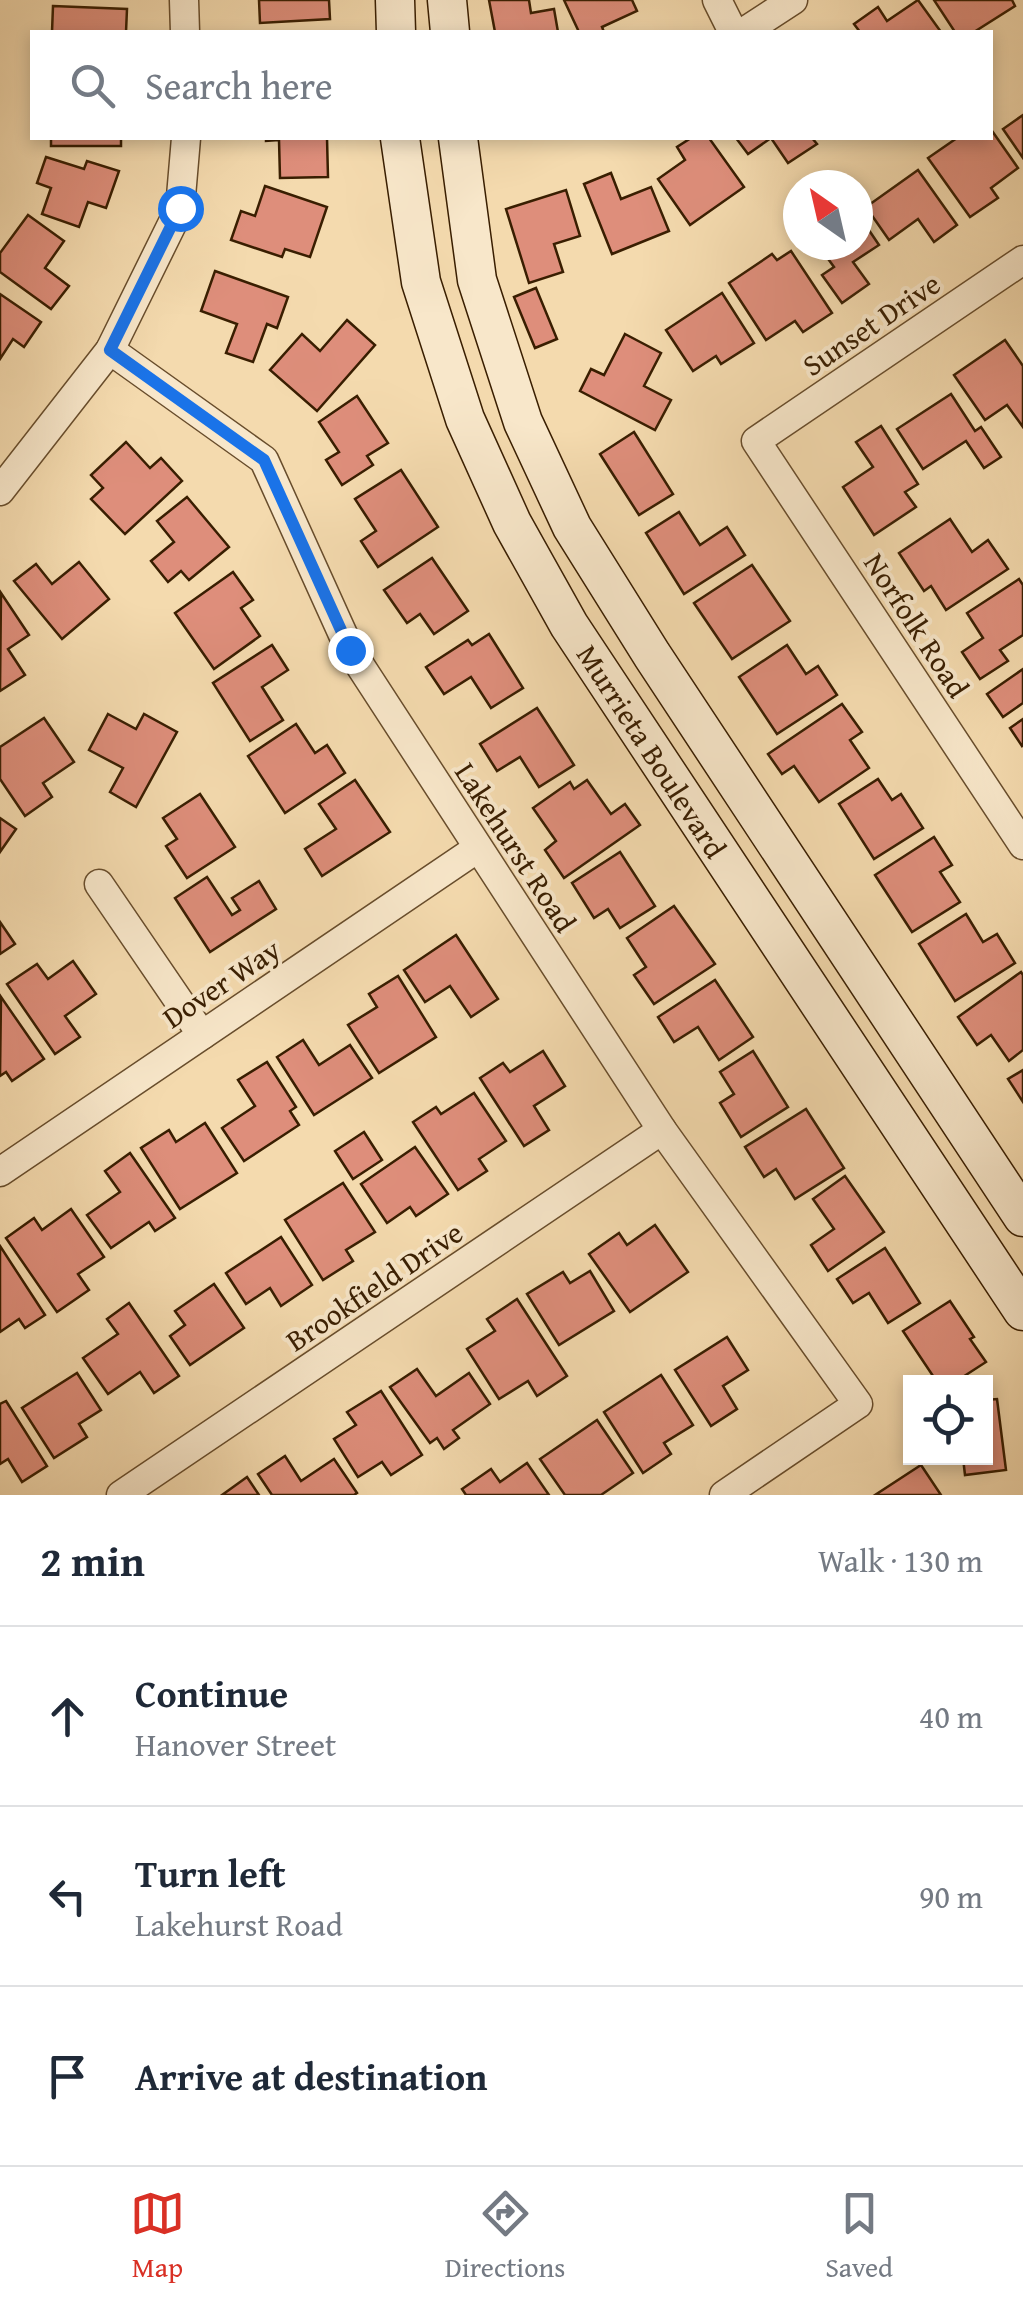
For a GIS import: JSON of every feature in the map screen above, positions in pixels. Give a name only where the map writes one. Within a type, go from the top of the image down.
[{"type":"main road","points":[[395,0],[396,30]]},
{"type":"main road","points":[[447,0],[450,30]]},
{"type":"main road","name":"Murrieta Boulevard","points":[[400,140],[420,282],[465,418],[512,523],[569,625],[1023,1311]]},
{"type":"main road","name":"Murrieta Boulevard","points":[[458,140],[477,280],[523,422],[572,526],[663,672],[1023,1217]]},
{"type":"street","points":[[184,0],[185,30]]},
{"type":"street","points":[[717,0],[732,30]]},
{"type":"street","points":[[747,30],[793,0]]},
{"type":"street","points":[[0,491],[110,350],[180,208],[186,140]]},
{"type":"street","name":"Sunset Drive","points":[[756,441],[1023,260]]},
{"type":"street","name":"Lakehurst Road","points":[[110,350],[264,460],[350,650],[662,1130],[858,1404],[724,1495]]},
{"type":"street","name":"Norfolk Road","points":[[756,441],[1023,845]]},
{"type":"street","name":"Dover Way","points":[[0,1172],[478,848]]},
{"type":"street","points":[[99,884],[202,1035]]},
{"type":"street","name":"Brookfield Drive","points":[[121,1495],[662,1130]]},
{"type":"building","points":[[259,0],[329,0],[330,19],[260,23]]},
{"type":"building","points":[[489,0],[529,0],[531,13],[554,9],[558,30],[495,30]]},
{"type":"building","points":[[564,0],[632,0],[637,11],[602,27],[603,30],[578,30]]},
{"type":"building","points":[[918,0],[940,30],[858,30],[854,24],[878,7],[887,21]]},
{"type":"building","points":[[934,0],[1012,0],[1015,6],[977,30],[954,30]]},
{"type":"building","points":[[53,6],[127,9],[126,30],[52,30]]},
{"type":"building","points":[[1023,115],[1023,158],[1003,129]]},
{"type":"building","points":[[993,132],[1018,168],[991,188],[998,198],[970,217],[928,158],[954,140],[993,140]]},
{"type":"building","points":[[51,140],[121,140],[121,146],[51,146]]},
{"type":"building","points":[[279,140],[327,140],[328,177],[280,178]]},
{"type":"building","points":[[688,140],[710,140],[744,187],[690,225],[658,179],[685,160],[677,147]]},
{"type":"building","points":[[738,140],[768,140],[748,154]]},
{"type":"building","points":[[772,140],[814,140],[817,144],[788,163]]},
{"type":"building","points":[[46,157],[84,169],[87,161],[119,171],[106,208],[88,202],[79,227],[42,214],[51,188],[37,183]]},
{"type":"building","points":[[918,170],[957,225],[934,242],[918,219],[889,240],[873,217],[873,202]]},
{"type":"building","points":[[611,173],[621,199],[651,187],[669,231],[612,254],[584,184]]},
{"type":"building","points":[[265,186],[327,207],[310,257],[285,249],[282,257],[231,240],[241,211],[255,216]]},
{"type":"building","points":[[566,190],[580,236],[554,244],[563,272],[529,283],[506,209]]},
{"type":"building","points":[[28,215],[64,241],[45,268],[69,286],[51,309],[0,272],[0,253]]},
{"type":"building","points":[[772,254],[777,260],[783,256],[783,260],[797,260],[832,313],[803,332],[795,321],[766,340],[729,283]]},
{"type":"building","points":[[829,260],[856,260],[853,262],[869,284],[842,303],[822,275],[834,267]]},
{"type":"building","points":[[215,271],[288,297],[277,328],[267,324],[253,362],[226,353],[237,324],[201,311]]},
{"type":"building","points":[[536,288],[557,339],[535,348],[514,297]]},
{"type":"building","points":[[722,293],[754,343],[721,364],[716,356],[693,371],[666,330]]},
{"type":"building","points":[[0,294],[41,322],[24,347],[13,339],[0,359]]},
{"type":"building","points":[[347,320],[375,345],[317,411],[270,370],[302,334],[320,351]]},
{"type":"building","points":[[625,334],[661,353],[644,386],[671,400],[655,430],[580,391],[591,369],[604,375]]},
{"type":"building","points":[[1005,340],[1023,366],[1023,427],[1007,405],[985,420],[954,375]]},
{"type":"building","points":[[951,394],[975,431],[981,427],[1001,457],[984,468],[966,441],[923,469],[897,429]]},
{"type":"building","points":[[357,396],[388,443],[367,456],[373,465],[342,485],[326,460],[339,452],[319,422]]},
{"type":"building","points":[[881,426],[918,484],[905,492],[916,507],[874,535],[843,487],[873,467],[856,442]]},
{"type":"building","points":[[634,432],[673,494],[639,515],[600,454]]},
{"type":"building","points":[[126,442],[150,468],[161,458],[182,481],[125,534],[91,499],[103,488],[91,475]]},
{"type":"building","points":[[401,470],[438,527],[378,567],[361,541],[376,531],[355,499]]},
{"type":"building","points":[[187,497],[229,547],[189,580],[181,571],[168,582],[151,561],[174,542],[157,521]]},
{"type":"building","points":[[679,512],[700,545],[727,527],[745,555],[684,594],[646,533]]},
{"type":"building","points":[[950,519],[972,552],[988,540],[1008,569],[946,610],[931,586],[924,591],[899,553]]},
{"type":"building","points":[[432,558],[468,611],[434,634],[420,614],[407,623],[384,590]]},
{"type":"building","points":[[79,562],[109,599],[62,639],[14,581],[36,564],[52,584]]},
{"type":"building","points":[[752,565],[790,621],[732,659],[694,603]]},
{"type":"building","points":[[233,572],[253,600],[241,608],[260,636],[214,669],[175,613]]},
{"type":"building","points":[[1019,579],[1023,585],[1023,635],[1000,650],[1008,661],[980,679],[962,652],[983,638],[967,613]]},
{"type":"building","points":[[1,593],[29,635],[8,649],[25,675],[0,691]]},
{"type":"building","points":[[489,634],[523,688],[491,708],[471,677],[444,694],[426,667],[468,640],[472,645]]},
{"type":"building","points":[[272,645],[288,670],[262,687],[283,720],[250,741],[213,683]]},
{"type":"building","points":[[787,645],[806,674],[818,666],[837,695],[777,734],[739,677]]},
{"type":"building","points":[[1023,669],[1023,703],[1003,717],[987,694]]},
{"type":"building","points":[[842,704],[862,732],[850,740],[869,768],[819,802],[794,766],[782,774],[768,754]]},
{"type":"building","points":[[537,708],[574,765],[539,787],[520,757],[497,771],[480,744]]},
{"type":"building","points":[[108,714],[136,729],[144,714],[177,732],[136,807],[110,792],[123,768],[89,750]]},
{"type":"building","points":[[44,718],[74,762],[43,783],[52,797],[25,816],[0,779],[0,747]]},
{"type":"building","points":[[1023,719],[1023,745],[1022,746],[1010,728]]},
{"type":"building","points":[[296,724],[315,753],[327,745],[345,773],[285,813],[248,756]]},
{"type":"building","points":[[878,779],[892,800],[901,794],[923,828],[874,859],[839,804]]},
{"type":"building","points":[[355,780],[390,832],[322,876],[305,849],[336,829],[319,804]]},
{"type":"building","points":[[587,780],[611,814],[625,804],[640,825],[564,878],[545,850],[556,841],[533,808],[570,782],[574,789]]},
{"type":"building","points":[[200,794],[235,847],[187,878],[166,846],[177,839],[163,818]]},
{"type":"building","points":[[0,818],[16,829],[0,852]]},
{"type":"building","points":[[934,837],[952,865],[940,872],[960,902],[912,932],[875,875]]},
{"type":"building","points":[[620,852],[655,906],[620,928],[608,909],[594,918],[572,883]]},
{"type":"building","points":[[207,877],[232,915],[240,910],[232,898],[259,881],[276,909],[210,952],[175,898]]},
{"type":"building","points":[[674,906],[715,964],[654,1004],[634,975],[646,967],[627,938]]},
{"type":"building","points":[[966,914],[983,942],[997,934],[1015,963],[955,1001],[919,944]]},
{"type":"building","points":[[0,922],[15,944],[0,954]]},
{"type":"building","points":[[456,935],[498,999],[471,1017],[450,986],[425,1002],[404,970]]},
{"type":"building","points":[[73,961],[96,994],[65,1016],[80,1037],[55,1054],[7,984],[37,964],[48,979]]},
{"type":"building","points":[[1021,972],[1023,1050],[1009,1061],[991,1035],[977,1045],[958,1017]]},
{"type":"building","points":[[398,976],[436,1037],[379,1073],[348,1025],[377,1007],[369,994]]},
{"type":"building","points":[[715,980],[753,1037],[719,1060],[698,1027],[674,1042],[658,1017]]},
{"type":"building","points":[[1,997],[44,1059],[12,1081],[6,1072],[0,1076]]},
{"type":"building","points":[[303,1040],[319,1065],[350,1045],[372,1078],[314,1115],[277,1057]]},
{"type":"building","points":[[543,1051],[565,1086],[534,1106],[549,1130],[524,1146],[480,1078],[503,1063],[510,1072]]},
{"type":"building","points":[[753,1051],[788,1107],[741,1137],[720,1103],[734,1094],[720,1072]]},
{"type":"building","points":[[267,1062],[296,1107],[290,1111],[299,1125],[244,1161],[222,1128],[255,1106],[238,1080]]},
{"type":"building","points":[[1023,1070],[1023,1102],[1008,1079]]},
{"type":"building","points":[[474,1093],[506,1141],[479,1159],[487,1171],[458,1190],[413,1122],[436,1107],[441,1114]]},
{"type":"building","points":[[806,1109],[844,1168],[795,1199],[776,1169],[764,1177],[745,1147]]},
{"type":"building","points":[[205,1123],[237,1173],[180,1209],[141,1148],[169,1130],[176,1142]]},
{"type":"building","points":[[364,1132],[382,1160],[353,1179],[335,1151]]},
{"type":"building","points":[[415,1147],[448,1194],[416,1216],[410,1207],[387,1223],[361,1184]]},
{"type":"building","points":[[130,1153],[175,1218],[155,1231],[149,1222],[111,1248],[87,1215],[120,1192],[105,1171]]},
{"type":"building","points":[[845,1176],[884,1232],[828,1271],[811,1245],[834,1229],[813,1199]]},
{"type":"building","points":[[343,1183],[375,1232],[346,1250],[353,1261],[323,1280],[285,1220]]},
{"type":"building","points":[[71,1209],[104,1257],[78,1274],[89,1290],[57,1312],[6,1238],[34,1218],[42,1230]]},
{"type":"building","points":[[655,1225],[688,1272],[630,1312],[589,1254],[619,1233],[627,1245]]},
{"type":"building","points":[[281,1237],[312,1285],[281,1306],[270,1288],[246,1304],[226,1273]]},
{"type":"building","points":[[0,1246],[45,1315],[25,1328],[19,1319],[0,1332]]},
{"type":"building","points":[[885,1248],[920,1303],[888,1323],[869,1293],[853,1303],[837,1279]]},
{"type":"building","points":[[590,1271],[614,1311],[559,1345],[527,1294],[563,1272],[570,1283]]},
{"type":"building","points":[[214,1284],[244,1328],[190,1365],[170,1336],[185,1325],[175,1311]]},
{"type":"building","points":[[517,1299],[567,1376],[537,1396],[528,1381],[499,1399],[467,1349],[495,1331],[487,1319]]},
{"type":"building","points":[[950,1301],[986,1362],[966,1375],[932,1375],[903,1331]]},
{"type":"building","points":[[129,1303],[179,1376],[154,1393],[140,1372],[108,1394],[83,1358],[118,1334],[107,1319]]},
{"type":"building","points":[[727,1337],[748,1370],[723,1386],[737,1409],[711,1426],[675,1370]]},
{"type":"building","points":[[417,1369],[436,1396],[469,1373],[490,1404],[453,1430],[459,1438],[444,1449],[437,1438],[430,1443],[390,1387]]},
{"type":"building","points":[[77,1373],[101,1410],[79,1424],[87,1437],[54,1458],[22,1408]]},
{"type":"building","points":[[661,1375],[693,1425],[664,1443],[671,1454],[643,1473],[604,1412]]},
{"type":"building","points":[[381,1391],[422,1455],[391,1475],[382,1462],[358,1477],[334,1439],[356,1425],[347,1412]]},
{"type":"building","points":[[993,1399],[997,1399],[1006,1470],[965,1475],[964,1465],[993,1465]]},
{"type":"building","points":[[6,1401],[47,1466],[22,1482],[8,1459],[0,1464],[0,1404]]},
{"type":"building","points":[[597,1420],[633,1473],[601,1495],[565,1495],[540,1459]]},
{"type":"building","points":[[285,1456],[301,1481],[334,1459],[357,1493],[272,1495],[258,1474]]},
{"type":"building","points":[[527,1463],[549,1495],[466,1495],[462,1489],[491,1469],[500,1482]]},
{"type":"building","points":[[921,1465],[941,1495],[875,1495]]},
{"type":"building","points":[[247,1477],[259,1495],[222,1495]]},
{"type":"route","points":[[180,208],[110,350],[264,460],[350,650]]}]
